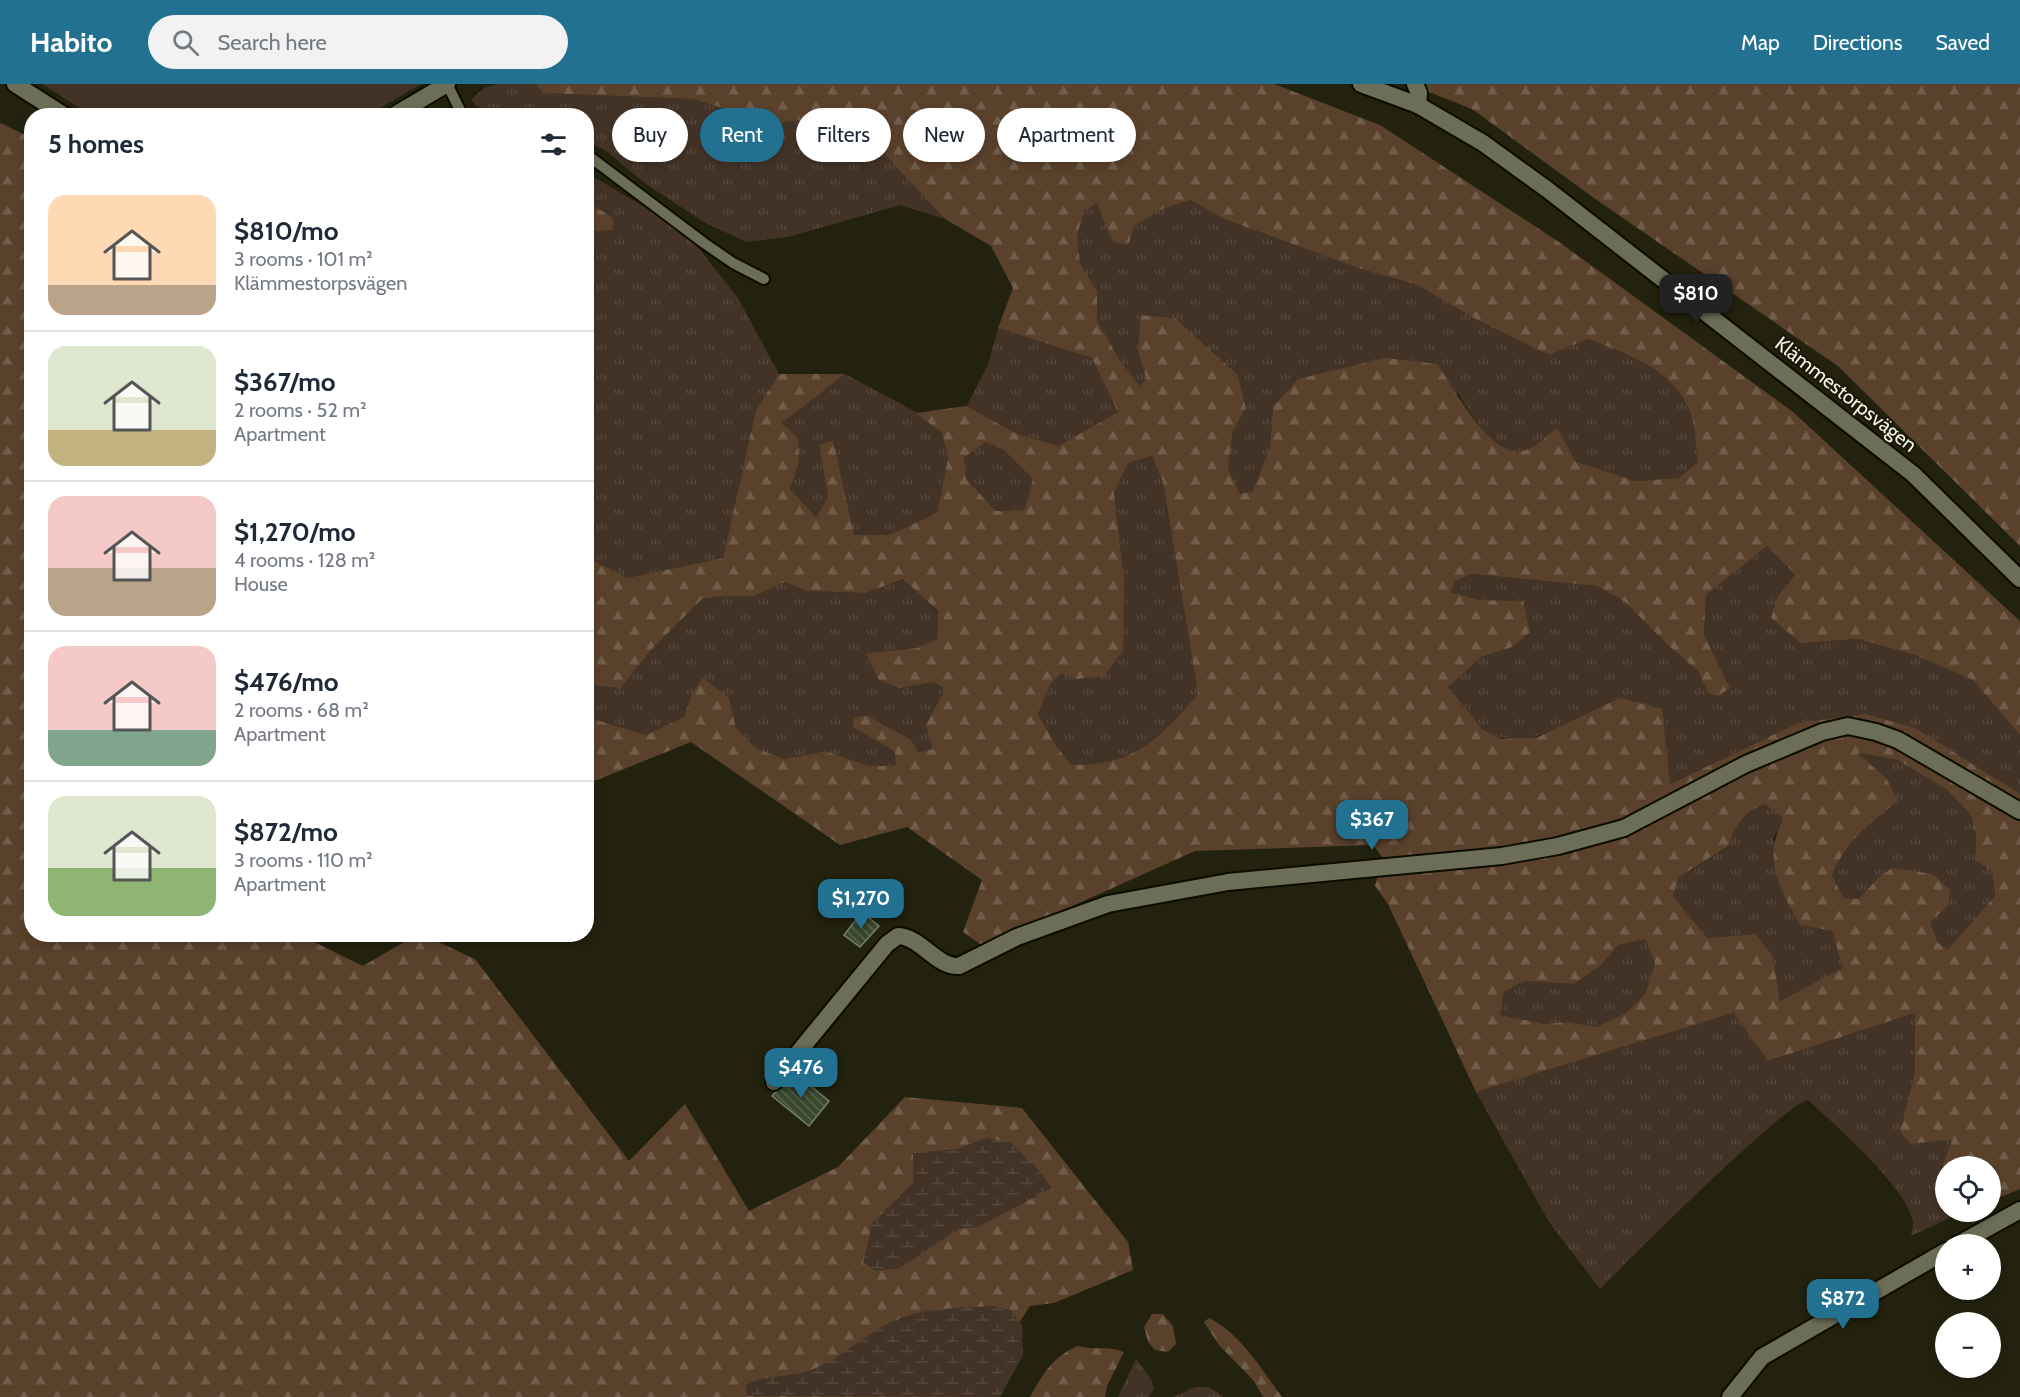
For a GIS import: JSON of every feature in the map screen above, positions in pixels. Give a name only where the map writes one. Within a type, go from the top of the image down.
[{"type":"street","points":[[15,84],[52,108]]},
{"type":"street","points":[[406,108],[447,84]]},
{"type":"street","name":"Klämmestorpsvägen","points":[[1361,84],[1418,105],[1483,143],[1539,183],[1754,348],[1913,474],[2020,579]]},
{"type":"street","points":[[1414,84],[1419,93],[1418,105]]},
{"type":"street","points":[[774,1082],[887,944],[898,936],[913,940],[946,962],[959,966],[1017,938],[1108,904],[1228,882],[1502,856],[1558,846],[1624,828],[1746,764],[1822,732],[1848,726],[1898,740],[2020,811]]},
{"type":"street","points":[[1977,1234],[2020,1210]]},
{"type":"street","points":[[1730,1397],[1762,1358],[1935,1257]]},
{"type":"lane","points":[[447,84],[460,108]]},
{"type":"lane","points":[[594,160],[704,243],[733,263],[764,279]]},
{"type":"green space","points":[[42,84],[421,84],[380,108],[80,108]]},
{"type":"green space","points":[[497,84],[536,84],[543,93],[692,99],[722,108],[700,108],[700,162],[784,162],[784,123],[796,121],[796,162],[891,161],[945,219],[900,205],[788,237],[746,242],[704,222],[646,184],[619,162],[688,162],[688,108],[612,108],[612,156],[594,145],[594,108],[478,108],[471,100],[484,88]]},
{"type":"green space","points":[[536,84],[1274,84],[1380,125],[1559,242],[1793,412],[2020,621],[2020,735],[1973,680],[1915,655],[1858,639],[1801,643],[1771,618],[1778,596],[1795,574],[1767,546],[1706,595],[1704,635],[1730,688],[1718,696],[1708,693],[1698,671],[1625,602],[1597,586],[1472,574],[1455,581],[1451,592],[1480,600],[1523,601],[1530,632],[1512,647],[1481,657],[1448,687],[1482,729],[1502,739],[1538,737],[1620,698],[1662,709],[1670,784],[1798,723],[1865,714],[1915,728],[2020,794],[2020,1189],[2001,1197],[2001,1156],[1946,1156],[1953,1139],[1910,1144],[1900,1131],[1915,1072],[1915,1013],[1768,1061],[1734,1013],[1476,1092],[1388,904],[1375,886],[1383,858],[1373,845],[1195,851],[983,946],[963,932],[982,880],[907,827],[840,845],[691,742],[594,781],[594,719],[646,735],[684,717],[692,694],[703,678],[729,698],[736,728],[755,748],[784,759],[826,751],[869,766],[896,766],[895,752],[853,727],[853,717],[868,716],[911,740],[918,752],[933,749],[926,725],[945,689],[933,682],[900,688],[879,680],[866,653],[917,648],[937,639],[938,611],[903,579],[866,593],[806,591],[785,582],[755,596],[722,596],[702,599],[652,649],[620,688],[594,685],[594,561],[627,578],[723,558],[756,410],[779,374],[845,374],[782,423],[798,438],[799,463],[790,489],[816,517],[828,497],[819,445],[833,440],[854,535],[889,535],[937,513],[948,458],[942,433],[916,413],[966,406],[1013,432],[1058,446],[1118,412],[1092,358],[998,328],[1013,288],[991,246],[945,219],[891,161],[891,108],[796,108],[796,121],[784,123],[784,108],[722,108],[692,99],[543,93]],"holes":[[[1190,200],[1224,219],[1358,268],[1417,285],[1479,321],[1549,355],[1588,339],[1646,364],[1670,382],[1688,407],[1693,420],[1698,462],[1678,478],[1636,481],[1576,462],[1557,428],[1530,448],[1513,451],[1500,445],[1487,434],[1463,404],[1437,364],[1385,358],[1298,379],[1273,407],[1270,447],[1253,491],[1240,494],[1228,468],[1233,431],[1246,408],[1238,375],[1175,318],[1140,315],[1138,351],[1146,379],[1140,386],[1119,359],[1097,320],[1097,291],[1080,263],[1077,236],[1084,211],[1097,203],[1113,242],[1129,243],[1134,226],[1160,210]],[[986,442],[1004,450],[1033,479],[1024,510],[996,511],[966,479],[964,458]],[[1152,456],[1163,482],[1198,694],[1171,724],[1144,746],[1113,760],[1072,765],[1056,746],[1038,714],[1050,685],[1061,673],[1076,679],[1104,676],[1123,651],[1124,578],[1114,493],[1128,463]],[[1857,753],[1898,760],[1947,790],[1971,815],[1976,836],[1975,860],[1992,871],[1995,896],[1948,949],[1938,943],[1930,922],[1949,905],[1950,889],[1932,874],[1892,868],[1877,879],[1859,899],[1843,898],[1832,875],[1852,842],[1868,825],[1898,801],[1886,778]],[[1765,804],[1783,818],[1774,848],[1774,861],[1785,898],[1800,925],[1832,931],[1843,968],[1780,1001],[1773,956],[1756,934],[1707,938],[1673,896],[1679,877],[1729,846],[1741,820]],[[1645,939],[1655,963],[1645,994],[1626,1013],[1597,1027],[1568,1022],[1545,1024],[1500,1015],[1504,992],[1524,981],[1574,984],[1599,967],[1619,945]]]},
{"type":"green space","points":[[1409,84],[2020,84],[2020,546],[1838,366],[1601,203],[1472,109]]},
{"type":"green space","points":[[0,123],[24,134],[24,942],[314,942],[363,966],[404,942],[438,942],[475,959],[629,1161],[685,1104],[749,1211],[838,1167],[905,1097],[1022,1108],[1128,1242],[1133,1270],[1054,1303],[1030,1306],[1015,1329],[985,1397],[0,1397]]},
{"type":"green space","points":[[594,177],[685,231],[738,298],[779,374],[756,410],[723,558],[627,578],[594,561],[594,231],[612,230],[613,218],[594,206]]},
{"type":"green space","points":[[1190,200],[1224,219],[1358,268],[1417,285],[1479,321],[1549,355],[1588,339],[1646,364],[1670,382],[1688,407],[1693,420],[1698,462],[1678,478],[1636,481],[1575,462],[1557,429],[1538,444],[1526,450],[1515,451],[1495,442],[1486,433],[1458,393],[1273,407],[1270,447],[1253,492],[1240,494],[1228,468],[1233,431],[1246,408],[1238,375],[1175,318],[1140,315],[1138,351],[1146,379],[1140,387],[1119,359],[1097,320],[1097,291],[1080,263],[1077,236],[1084,211],[1097,203],[1106,221],[1129,242],[1133,226],[1160,210]]},
{"type":"green space","points":[[594,206],[613,218],[613,230],[594,231]]},
{"type":"green space","points":[[998,328],[1092,358],[1118,412],[1058,446],[1013,432],[966,407],[988,365]]},
{"type":"green space","points":[[845,374],[916,412],[942,433],[948,458],[937,513],[889,535],[853,535],[833,440],[819,445],[828,497],[816,517],[790,489],[799,463],[782,423]]},
{"type":"green space","points":[[986,442],[1004,450],[1033,479],[1024,510],[996,511],[966,479],[964,458]]},
{"type":"green space","points":[[1152,456],[1163,482],[1198,694],[1171,724],[1144,746],[1113,760],[1072,765],[1056,746],[1038,714],[1050,685],[1061,673],[1076,679],[1124,578],[1114,493],[1128,463]]},
{"type":"green space","points":[[1767,546],[1795,573],[1778,596],[1801,643],[1858,639],[1915,655],[1973,680],[2020,735],[2020,794],[1798,723],[1669,784],[1667,762],[1620,698],[1552,731],[1534,737],[1515,739],[1498,737],[1483,729],[1468,715],[1448,686],[1481,657],[1512,647],[1523,601],[1480,600],[1451,592],[1454,581],[1472,574],[1597,586],[1625,602],[1668,645],[1699,671],[1708,693],[1730,688],[1704,635],[1706,595]]},
{"type":"green space","points":[[904,579],[938,612],[937,639],[917,648],[866,653],[900,688],[933,682],[945,689],[937,704],[934,749],[918,752],[881,723],[863,717],[853,717],[853,727],[895,752],[897,766],[869,766],[826,751],[784,759],[755,749],[736,728],[729,698],[692,694],[684,717],[646,735],[594,719],[594,684],[620,687],[652,649],[702,599],[722,596],[755,596],[785,582],[806,591],[866,593]]},
{"type":"green space","points":[[1855,753],[1898,760],[1947,790],[1971,815],[1976,836],[1975,860],[1992,871],[1995,896],[1948,949],[1938,943],[1930,922],[1949,905],[1877,879],[1860,899],[1843,898],[1832,875],[1841,853],[1862,830],[1886,778]]},
{"type":"green space","points":[[1765,804],[1783,818],[1773,839],[1819,929],[1832,930],[1844,968],[1780,1001],[1773,956],[1756,934],[1707,938],[1673,896],[1679,877],[1729,847],[1733,832],[1741,820],[1751,811]]},
{"type":"green space","points":[[1645,939],[1655,963],[1645,994],[1626,1013],[1597,1027],[1568,1022],[1545,1024],[1500,1015],[1504,992],[1524,981],[1574,984],[1599,967],[1619,945]]},
{"type":"green space","points":[[1735,1013],[1769,1061],[1915,1013],[1915,1072],[1900,1131],[1910,1144],[1954,1138],[1946,1156],[1935,1156],[1935,1222],[1941,1222],[1911,1236],[1913,1222],[1908,1207],[1898,1191],[1868,1157],[1808,1100],[1770,1127],[1740,1154],[1600,1289],[1549,1222],[1476,1092]]},
{"type":"green space","points":[[987,1138],[1011,1143],[1038,1169],[1052,1188],[978,1227],[959,1229],[900,1268],[877,1271],[863,1263],[872,1223],[913,1183],[913,1153],[956,1149]]},
{"type":"green space","points":[[994,1306],[1010,1310],[1022,1325],[1023,1355],[1000,1397],[747,1396],[746,1385],[761,1379],[800,1373],[818,1367],[899,1318],[939,1309]]},
{"type":"green space","points":[[1152,1314],[1163,1314],[1173,1326],[1176,1344],[1168,1352],[1155,1350],[1148,1342],[1144,1327]]},
{"type":"green space","points":[[1209,1318],[1240,1342],[1282,1397],[1263,1397],[1254,1381],[1219,1345],[1204,1322]]},
{"type":"green space","points":[[1078,1346],[1124,1352],[1107,1386],[1105,1397],[1030,1397],[1044,1373],[1055,1360]]},
{"type":"green space","points":[[1136,1359],[1151,1379],[1154,1388],[1149,1397],[1118,1397]]},
{"type":"green space","points":[[1195,1387],[1209,1387],[1224,1397],[1173,1397]]},
{"type":"building","points":[[862,912],[879,926],[860,947],[844,935]]},
{"type":"building","points":[[795,1073],[829,1101],[809,1126],[772,1096]]}]
